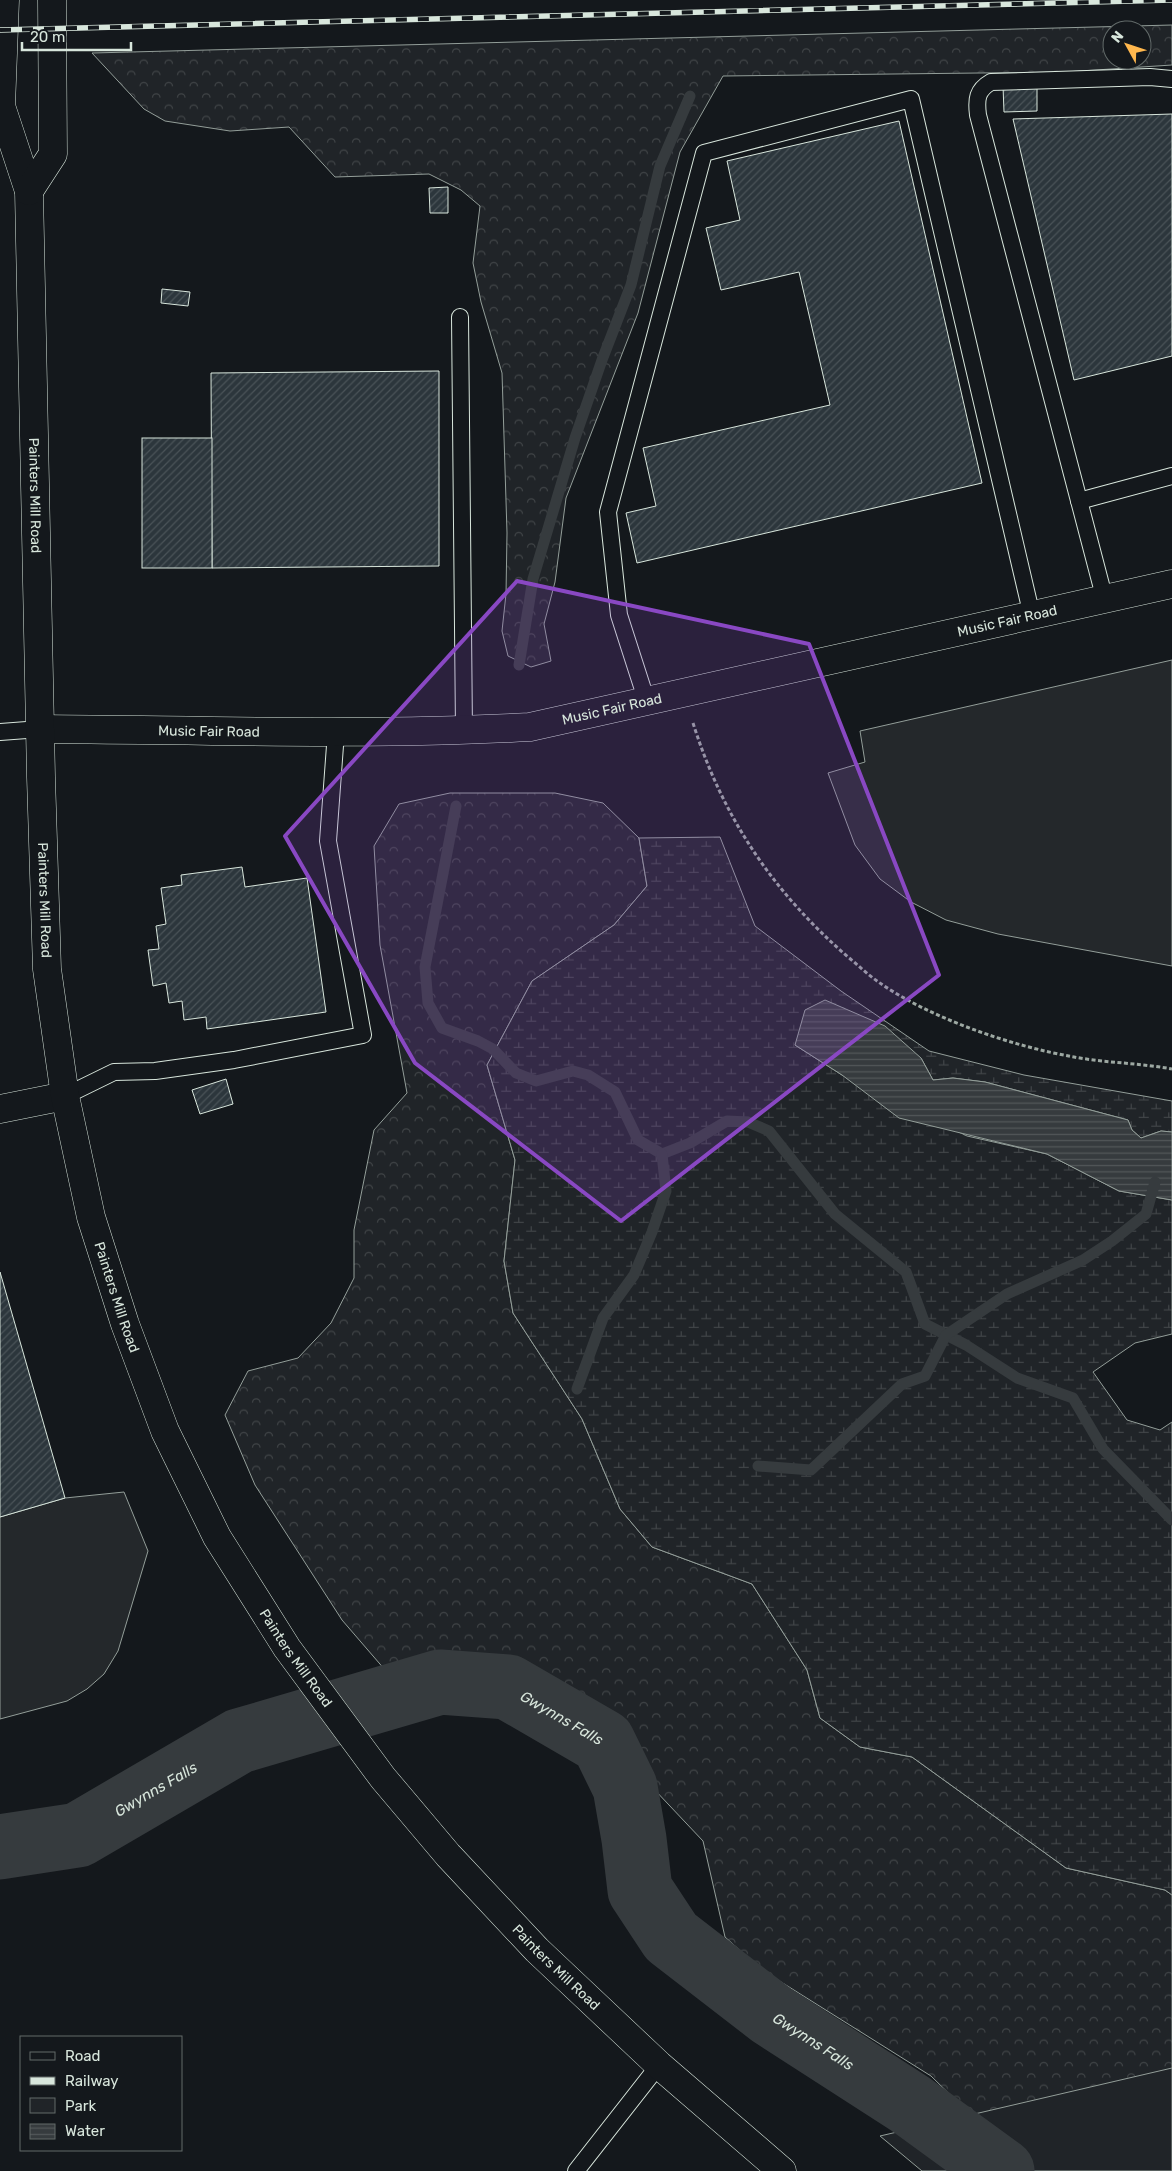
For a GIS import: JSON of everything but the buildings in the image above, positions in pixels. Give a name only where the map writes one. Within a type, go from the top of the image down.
[{"type":"main road","name":"Painters Mill Road","points":[[5,0],[1,106],[29,191],[47,969],[65,1096],[91,1217],[125,1324],[165,1431],[217,1537],[287,1648],[383,1778],[448,1855],[537,1950],[659,2065],[782,2171]]},
{"type":"main road","points":[[29,191],[53,154],[52,0]]},
{"type":"main road","name":"Music Fair Road","points":[[40,729],[336,732],[464,731],[530,728],[1172,584]]},
{"type":"main road","points":[[0,1109],[65,1096]]},
{"type":"lane","points":[[1105,600],[980,125],[976,100],[981,88],[991,82],[1172,79]]},
{"type":"lane","points":[[647,702],[619,615],[608,512],[704,153],[910,99],[1032,616]]},
{"type":"lane","points":[[460,317],[464,731]]},
{"type":"lane","points":[[1079,501],[1172,476]]},
{"type":"lane","points":[[0,732],[40,729]]},
{"type":"lane","points":[[65,1096],[114,1072],[155,1071],[234,1060],[363,1035],[328,841],[336,732]]},
{"type":"lane","points":[[576,2171],[659,2065]]},
{"type":"path","points":[[683,694],[701,750],[728,811],[771,878],[823,935],[877,981],[934,1014],[1002,1039],[1074,1058],[1172,1069]]},
{"type":"highlighted area","points":[[517,581],[809,644],[939,975],[621,1221],[415,1063],[285,836]]},
{"type":"green space","points":[[1172,25],[1172,65],[1152,66],[1152,26]]},
{"type":"green space","points":[[1102,27],[1102,70],[1065,72],[723,76],[680,152],[638,313],[566,498],[555,582],[544,624],[551,661],[531,667],[508,656],[502,631],[506,594],[507,533],[502,373],[481,302],[473,263],[480,206],[461,190],[429,174],[335,177],[289,127],[230,131],[165,121],[144,109],[92,53]]},
{"type":"green space","points":[[450,793],[555,793],[603,803],[639,838],[647,886],[614,925],[532,981],[487,1065],[515,1160],[504,1261],[513,1313],[582,1419],[620,1509],[652,1547],[752,1584],[807,1670],[820,1718],[860,1747],[912,1757],[1066,1868],[1165,1890],[1172,1895],[1172,2171],[1028,2171],[931,2076],[762,1970],[725,1937],[703,1841],[567,1697],[525,1672],[392,1678],[342,1620],[255,1485],[225,1415],[248,1371],[298,1358],[331,1323],[354,1278],[354,1230],[374,1130],[407,1093],[380,945],[374,846],[399,804]]},
{"type":"green space","points":[[720,837],[755,926],[841,991],[929,1051],[1024,1075],[1172,1101],[1172,1132],[1161,1131],[1141,1138],[1132,1130],[1128,1120],[985,1082],[953,1078],[933,1080],[921,1058],[795,1045],[842,1075],[967,1136],[1047,1154],[1119,1191],[1172,1200],[1172,1334],[1135,1343],[1093,1372],[1127,1420],[1160,1430],[1172,1422],[1172,1895],[1165,1890],[1066,1868],[912,1757],[860,1747],[820,1718],[807,1670],[752,1584],[652,1547],[620,1509],[582,1419],[513,1313],[504,1261],[515,1160],[487,1065],[532,981],[614,925],[647,886],[639,838]]},
{"type":"green space","points":[[1172,2068],[1172,2171],[922,2171],[880,2136]]},
{"type":"shaded area","points":[[1172,660],[1172,966],[998,934],[946,920],[911,902],[880,879],[855,845],[828,773],[865,762],[860,731]]},
{"type":"shaded area","points":[[124,1492],[148,1551],[118,1651],[104,1674],[87,1689],[67,1701],[0,1719],[0,1517],[65,1498]]},
{"type":"water","points":[[825,1000],[885,1026],[921,1058],[933,1080],[953,1078],[985,1082],[1128,1120],[1132,1130],[1141,1138],[1161,1131],[1172,1132],[1172,1200],[1119,1191],[1047,1154],[899,1118],[842,1075],[795,1045],[805,1010]]},
{"type":"waterway","points":[[519,665],[533,579],[575,438],[631,285],[660,166],[690,96]]},
{"type":"waterway","points":[[456,806],[425,967],[428,1003],[442,1028],[478,1041],[493,1049],[516,1073],[536,1081],[573,1071],[588,1075],[615,1092],[638,1140],[662,1154],[690,1143],[727,1121],[748,1122],[769,1131],[835,1214],[906,1272],[925,1324],[966,1345],[1017,1378],[1073,1398],[1103,1449],[1172,1520]]},
{"type":"waterway","points":[[577,1389],[603,1318],[634,1275],[652,1232],[666,1191],[662,1154]]},
{"type":"waterway","points":[[758,1466],[811,1470],[902,1384],[925,1376],[946,1335],[1007,1294],[1083,1260],[1112,1241],[1146,1214],[1155,1182]]},
{"type":"waterway","name":"Gwynns Falls","points":[[0,1847],[78,1835],[239,1741],[440,1682],[508,1687],[603,1742],[625,1787],[640,1890],[671,1937],[772,2015],[910,2104],[1002,2171]]},
{"type":"railway","points":[[0,30],[1172,0]]}]
